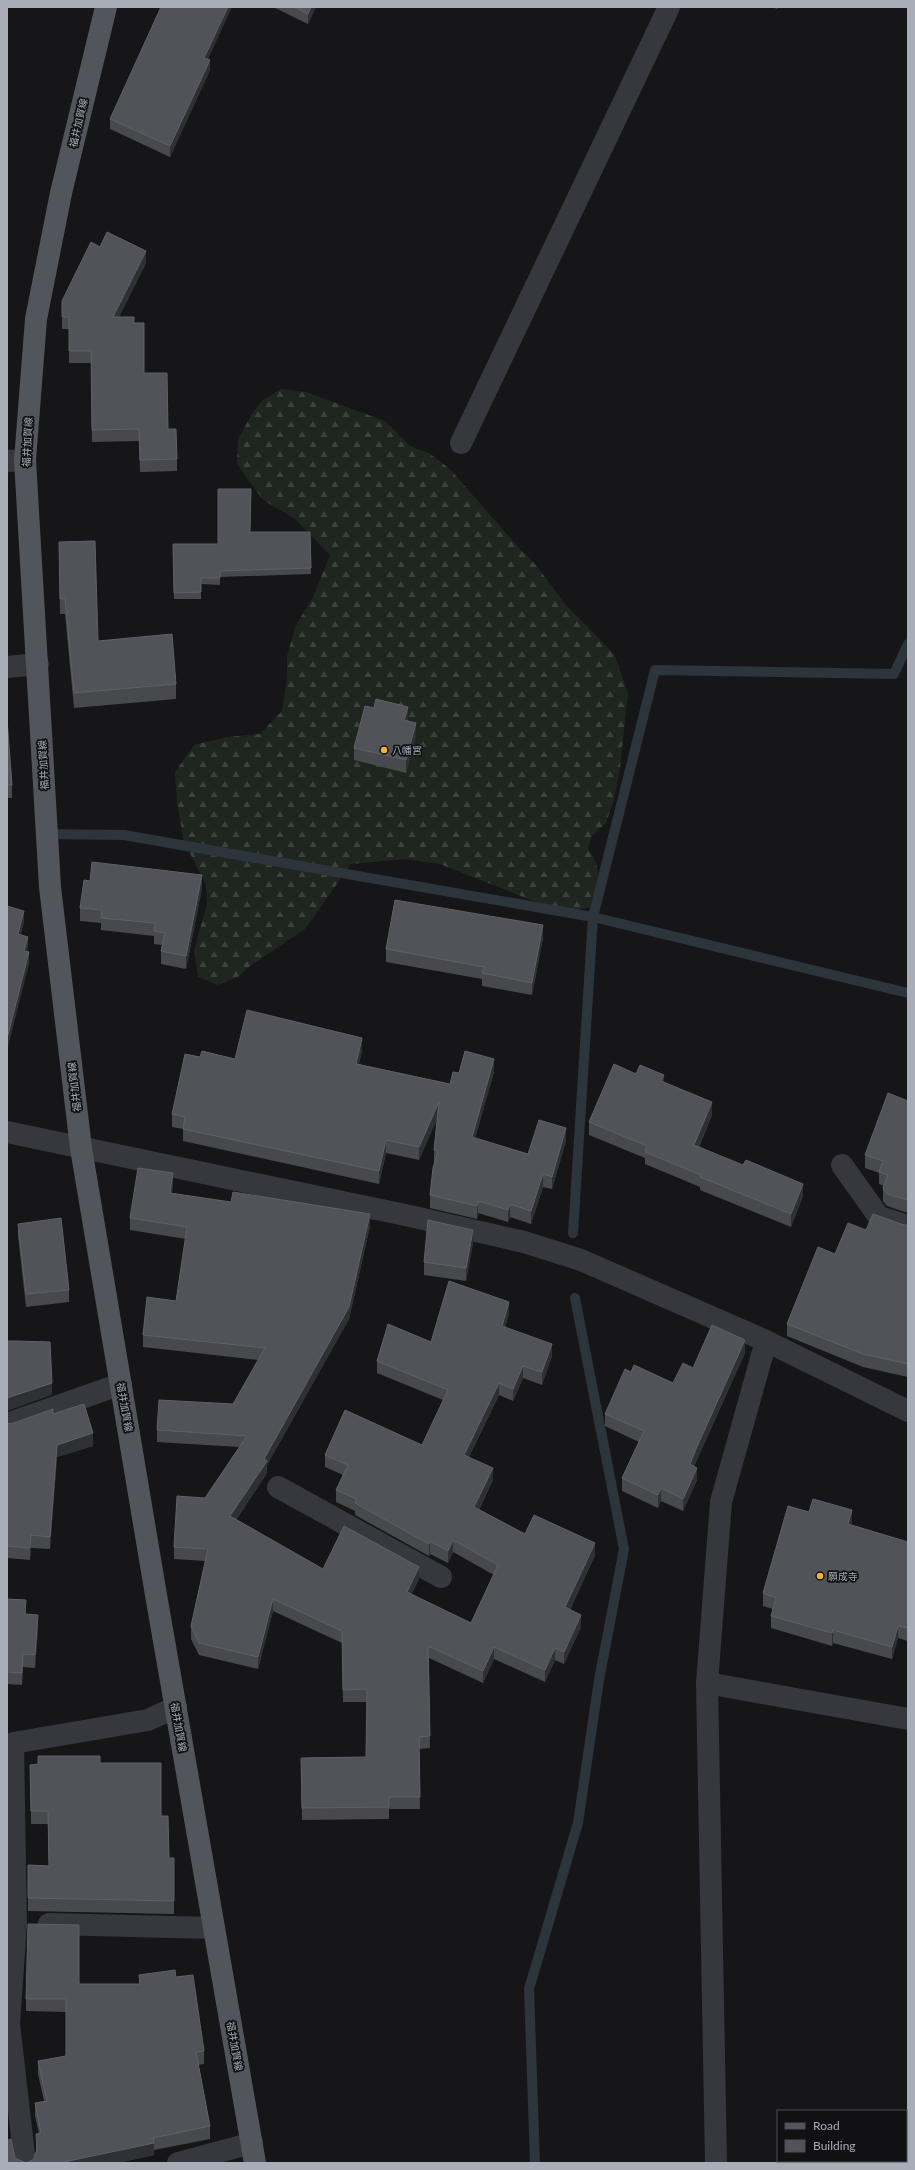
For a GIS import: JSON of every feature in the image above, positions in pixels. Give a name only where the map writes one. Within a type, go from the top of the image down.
[{"type":"main road","name":"福井加賀線","points":[[106,7],[61,193],[36,319],[16,461],[38,664],[50,887],[81,1148],[214,1928],[254,2153]]},
{"type":"street","points":[[461,442],[669,7]]},
{"type":"street","points":[[7,667],[38,664]]},
{"type":"street","points":[[7,1132],[410,1216],[524,1242],[581,1260],[766,1341],[908,1411]]},
{"type":"street","points":[[842,1165],[879,1218],[908,1226]]},
{"type":"street","points":[[716,2163],[707,1683],[721,1502],[766,1341]]},
{"type":"street","points":[[7,1424],[121,1384]]},
{"type":"street","points":[[278,1487],[441,1577]]},
{"type":"street","points":[[707,1683],[908,1719]]},
{"type":"street","points":[[25,2163],[8,2024],[11,1923],[13,1743],[148,1720],[176,1707]]},
{"type":"street","points":[[11,1923],[214,1928]]},
{"type":"street","points":[[178,2163],[254,2153]]},
{"type":"green space","points":[[281,389],[306,392],[385,421],[410,446],[429,453],[450,469],[519,548],[536,565],[565,604],[614,654],[628,693],[620,768],[614,799],[606,823],[592,836],[588,849],[593,857],[598,871],[597,884],[590,907],[568,912],[531,900],[440,864],[404,859],[351,864],[305,929],[250,966],[238,977],[218,985],[198,977],[194,950],[207,904],[206,884],[184,842],[177,803],[175,772],[194,745],[227,737],[260,734],[282,711],[287,678],[287,656],[295,627],[313,597],[330,555],[295,519],[263,500],[237,464],[238,439],[253,412],[262,401]]},
{"type":"building","points":[[161,7],[228,7],[204,58],[210,60],[170,146],[110,119]]},
{"type":"building","points":[[294,7],[311,7],[308,14]]},
{"type":"building","points":[[107,232],[146,251],[113,317],[134,317],[134,323],[144,323],[144,373],[167,373],[168,429],[176,429],[177,459],[140,460],[139,429],[92,430],[91,351],[69,351],[69,317],[62,317],[62,301],[91,242],[100,247]]},
{"type":"building","points":[[218,489],[251,489],[250,532],[310,532],[311,568],[220,571],[220,578],[201,578],[201,592],[174,593],[173,544],[218,544]]},
{"type":"building","points":[[95,541],[98,641],[172,634],[176,684],[74,693],[65,599],[60,599],[59,542]]},
{"type":"building","points":[[376,699],[408,707],[404,720],[416,723],[406,760],[354,748],[365,706],[374,708]]},
{"type":"building","points":[[7,719],[12,785],[7,785]]},
{"type":"building","points":[[92,862],[202,875],[186,956],[161,951],[165,933],[154,931],[155,923],[101,918],[102,910],[80,908],[84,880],[90,881]]},
{"type":"building","points":[[395,900],[543,925],[532,983],[482,973],[484,967],[386,949]]},
{"type":"building","points":[[7,906],[24,911],[18,934],[28,937],[24,951],[29,952],[7,1039]]},
{"type":"building","points":[[247,1010],[362,1038],[356,1064],[450,1084],[453,1072],[459,1073],[465,1051],[494,1059],[472,1137],[528,1154],[539,1120],[566,1128],[552,1177],[543,1174],[531,1211],[510,1204],[508,1210],[478,1201],[477,1206],[430,1195],[433,1168],[438,1151],[434,1150],[439,1102],[419,1147],[386,1140],[379,1171],[183,1129],[185,1117],[172,1114],[185,1054],[200,1057],[202,1051],[235,1059]]},
{"type":"building","points":[[614,1064],[636,1074],[640,1065],[664,1075],[661,1081],[712,1102],[694,1145],[743,1165],[746,1160],[803,1184],[791,1214],[700,1177],[701,1175],[645,1152],[647,1146],[589,1122]]},
{"type":"building","points":[[888,1093],[908,1101],[908,1200],[887,1194],[883,1188],[888,1175],[879,1172],[883,1161],[865,1155]]},
{"type":"building","points":[[138,1168],[173,1173],[170,1193],[231,1202],[233,1192],[370,1214],[349,1307],[264,1459],[267,1461],[230,1516],[323,1569],[344,1526],[419,1567],[407,1592],[471,1623],[498,1565],[453,1540],[448,1551],[430,1541],[429,1544],[355,1503],[357,1499],[336,1490],[348,1465],[325,1455],[345,1410],[422,1445],[448,1390],[377,1361],[388,1324],[431,1342],[449,1281],[509,1302],[502,1326],[552,1344],[542,1372],[523,1366],[513,1389],[499,1383],[464,1455],[493,1468],[474,1507],[525,1534],[534,1515],[595,1543],[565,1607],[581,1615],[564,1652],[555,1648],[545,1670],[494,1647],[483,1671],[428,1646],[430,1736],[419,1737],[420,1797],[389,1797],[389,1807],[302,1808],[301,1758],[366,1757],[367,1689],[343,1690],[342,1631],[273,1599],[258,1657],[199,1643],[191,1626],[208,1549],[174,1547],[177,1496],[205,1498],[247,1436],[157,1430],[159,1400],[233,1404],[265,1348],[143,1335],[147,1297],[176,1301],[187,1227],[130,1218]]},
{"type":"building","points":[[873,1214],[908,1225],[908,1364],[863,1354],[787,1324],[818,1247],[835,1254],[848,1223],[866,1230]]},
{"type":"building","points":[[61,1218],[69,1290],[26,1294],[18,1224]]},
{"type":"building","points":[[428,1220],[473,1230],[466,1268],[424,1262]]},
{"type":"building","points":[[712,1325],[745,1340],[690,1464],[697,1468],[683,1499],[661,1488],[658,1495],[622,1478],[644,1431],[605,1414],[625,1369],[631,1372],[634,1365],[673,1383],[683,1363],[693,1368]]},
{"type":"building","points":[[7,1341],[50,1342],[52,1383],[7,1398]]},
{"type":"building","points":[[84,1404],[93,1433],[57,1445],[50,1537],[31,1535],[30,1548],[7,1546],[7,1423],[11,1424],[53,1409],[53,1414]]},
{"type":"building","points":[[813,1499],[852,1510],[848,1524],[908,1542],[908,1628],[898,1626],[892,1647],[833,1630],[832,1633],[771,1616],[776,1598],[763,1593],[788,1506],[809,1512]]},
{"type":"building","points":[[7,1599],[26,1600],[25,1614],[38,1615],[35,1655],[23,1654],[22,1673],[7,1672]]},
{"type":"building","points":[[38,1756],[100,1756],[100,1763],[161,1763],[161,1816],[168,1816],[169,1858],[174,1858],[174,1901],[28,1898],[28,1865],[49,1866],[48,1811],[31,1811],[30,1765],[38,1764]]},
{"type":"building","points":[[28,1924],[79,1925],[79,1984],[140,1984],[139,1975],[175,1970],[176,1977],[193,1975],[204,2051],[196,2052],[210,2126],[153,2138],[154,2143],[59,2163],[26,2163],[33,2160],[37,2150],[36,2134],[41,2133],[35,2103],[47,2101],[38,2061],[66,2056],[66,1999],[26,1999]]},
{"type":"building","points":[[11,2139],[15,2158],[26,2163],[7,2163],[7,2140]]},
{"type":"waterway","points":[[573,1233],[593,917],[655,670],[894,674],[908,644]]},
{"type":"waterway","points":[[45,834],[124,835],[593,917],[908,993]]},
{"type":"waterway","points":[[535,2163],[529,1989],[578,1823],[599,1680],[624,1549],[575,1298]]},
{"type":"place","name":"八幡宮","points":[[384,750]]},
{"type":"place","name":"願成寺","points":[[820,1576]]}]
